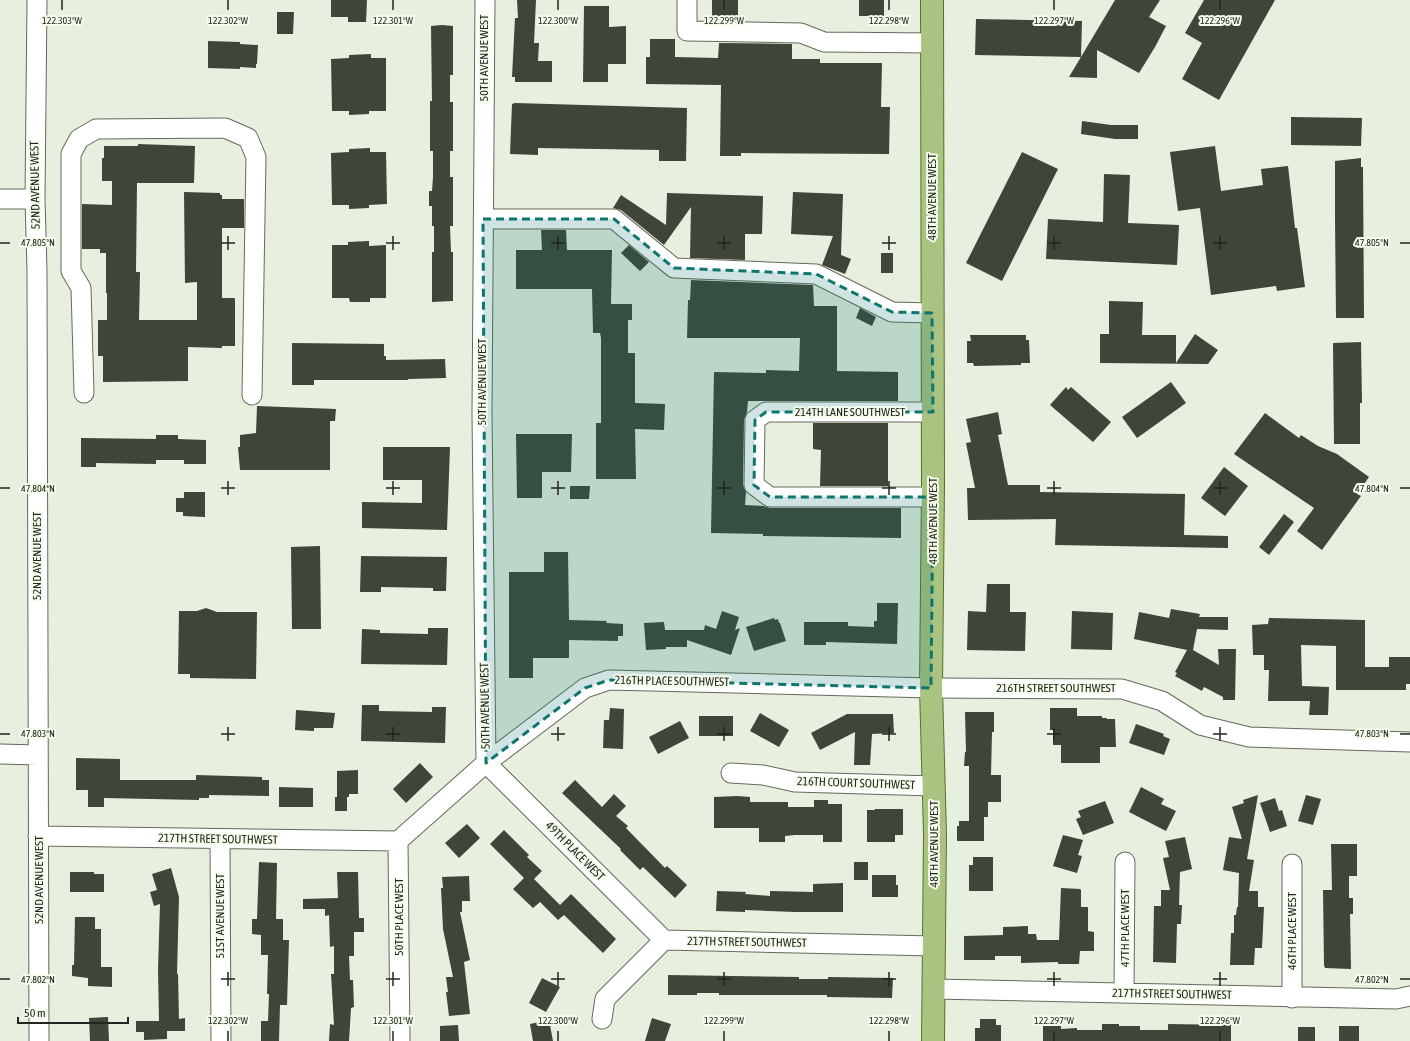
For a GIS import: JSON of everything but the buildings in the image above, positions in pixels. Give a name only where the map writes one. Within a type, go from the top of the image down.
[{"type":"main road","name":"48TH AVENUE WEST","points":[[932,0],[933,497],[931,688],[934,786],[933,1041]]},
{"type":"street","name":"52ND AVENUE WEST","points":[[37,0],[35,199],[37,271],[39,1041]]},
{"type":"street","name":"50TH AVENUE WEST","points":[[485,0],[482,414],[486,763]]},
{"type":"street","points":[[687,0],[687,31],[801,33],[824,42],[932,43]]},
{"type":"street","points":[[84,393],[81,288],[71,271],[71,154],[79,138],[96,129],[225,128],[248,138],[256,157],[252,395]]},
{"type":"street","points":[[0,199],[35,199]]},
{"type":"street","points":[[483,219],[614,218],[674,268],[816,274],[892,312],[932,312]]},
{"type":"street","name":"214TH LANE SOUTHWEST","points":[[933,412],[766,412],[755,420],[754,485],[770,497],[933,497]]},
{"type":"street","name":"216TH PLACE SOUTHWEST","points":[[398,841],[486,763],[585,688],[608,680],[931,688]]},
{"type":"street","name":"216TH STREET SOUTHWEST","points":[[931,688],[1122,688],[1162,701],[1200,725],[1249,737],[1410,742]]},
{"type":"street","points":[[0,754],[38,755]]},
{"type":"street","name":"49TH PLACE WEST","points":[[486,763],[664,940]]},
{"type":"street","name":"216TH COURT SOUTHWEST","points":[[731,773],[763,775],[795,782],[934,786]]},
{"type":"street","name":"217TH STREET SOUTHWEST","points":[[38,836],[398,841]]},
{"type":"street","name":"51ST AVENUE WEST","points":[[220,838],[221,1041]]},
{"type":"street","name":"50TH PLACE WEST","points":[[398,841],[400,1041]]},
{"type":"street","name":"47TH PLACE WEST","points":[[1124,993],[1125,862]]},
{"type":"street","name":"46TH PLACE WEST","points":[[1292,864],[1292,998]]},
{"type":"street","points":[[602,1019],[605,999],[664,940]]},
{"type":"street","name":"217TH STREET SOUTHWEST","points":[[664,940],[934,946]]},
{"type":"street","name":"217TH STREET SOUTHWEST","points":[[933,989],[1292,998],[1396,999],[1410,996]]},
{"type":"highlighted area","points":[[483,219],[614,219],[674,268],[816,274],[892,312],[932,313],[933,412],[766,412],[755,420],[754,485],[770,497],[933,497],[931,688],[609,680],[585,688],[486,763]]}]
